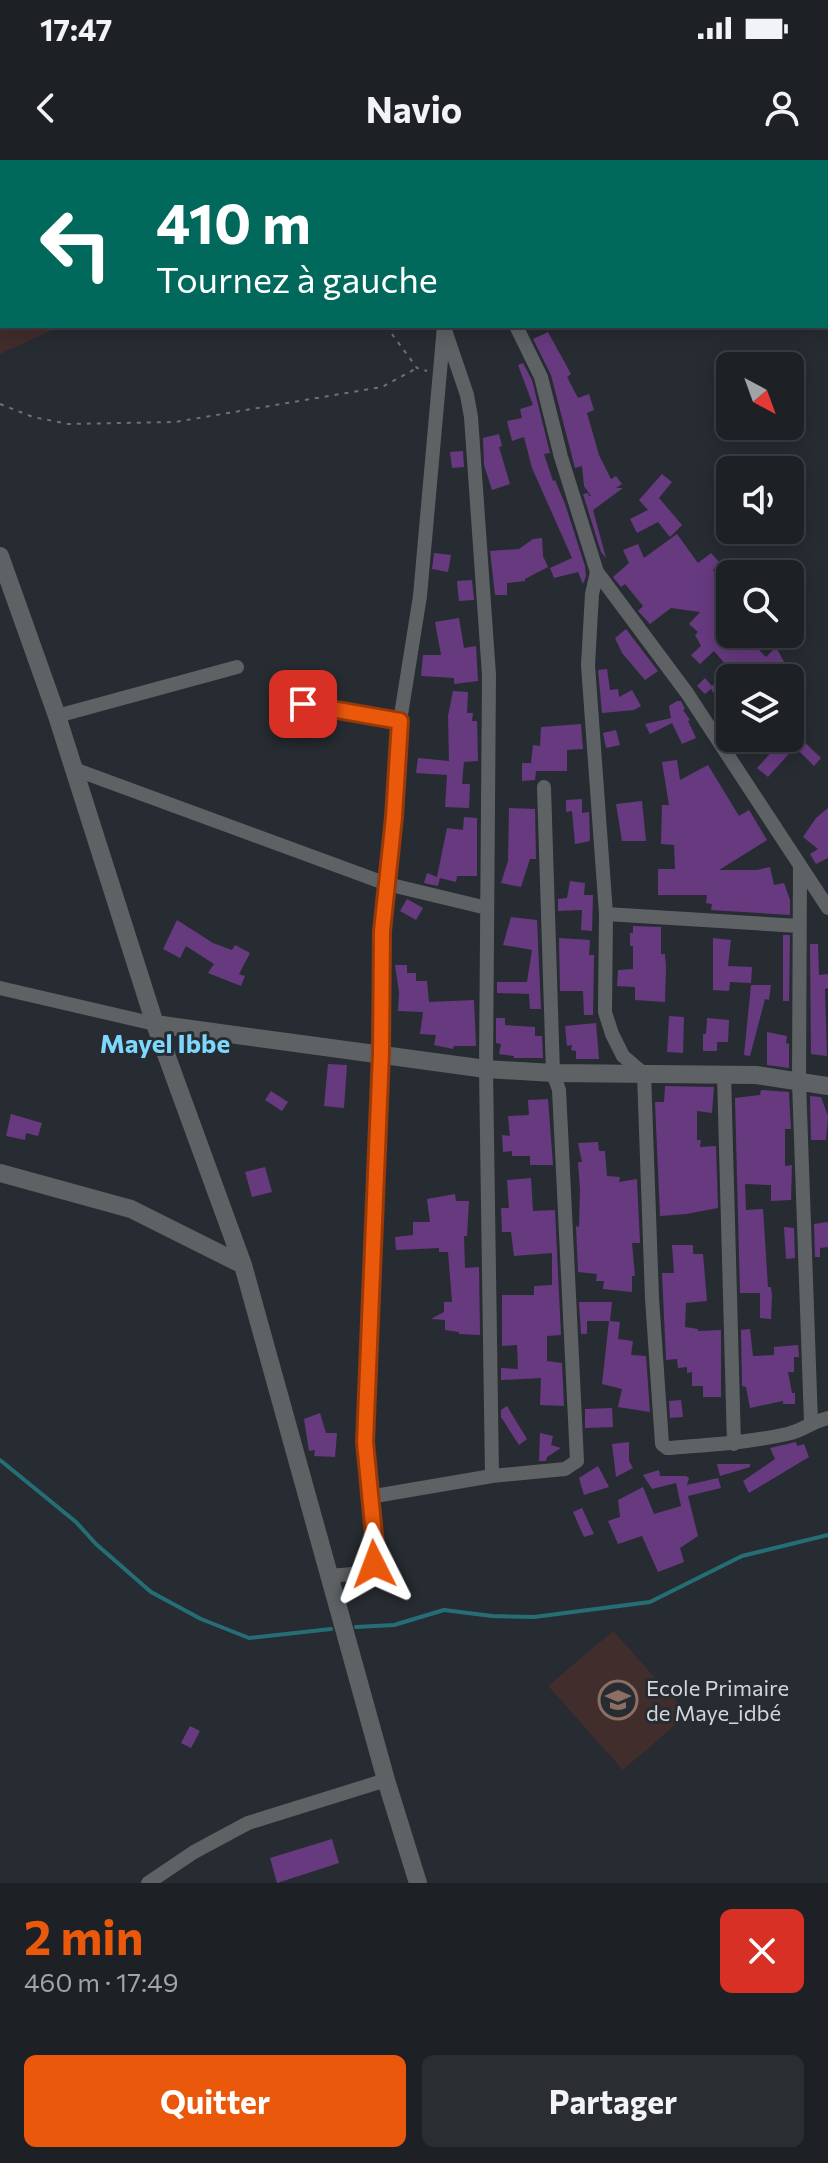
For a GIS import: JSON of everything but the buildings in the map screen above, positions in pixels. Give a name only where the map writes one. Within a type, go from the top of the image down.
[{"type":"street","points":[[329,1576],[358,1572],[374,1564],[376,1556],[365,1442],[381,1053],[382,931],[400,721],[420,596],[444,328]]},
{"type":"street","points":[[445,328],[467,395],[472,432],[489,675],[486,1069],[492,1476]]},
{"type":"street","points":[[517,328],[541,377],[561,457],[597,572],[687,693],[828,908]]},
{"type":"street","points":[[0,556],[57,716],[155,1024],[243,1265],[386,1780],[418,1883]]},
{"type":"street","points":[[597,572],[592,594],[588,665],[606,914],[605,1012],[623,1056],[644,1074],[652,1298],[662,1444],[667,1448],[734,1444],[791,1433],[811,1422],[828,1418]]},
{"type":"street","points":[[57,716],[237,667]]},
{"type":"street","points":[[303,704],[400,721]]},
{"type":"street","points":[[74,769],[387,884],[487,908]]},
{"type":"street","points":[[369,1497],[492,1476],[565,1469],[577,1461],[559,1090],[553,1073],[544,787]]},
{"type":"street","points":[[800,866],[799,1082],[811,1422]]},
{"type":"street","points":[[606,914],[799,926]]},
{"type":"street","points":[[0,988],[155,1024],[486,1069],[553,1073],[756,1075],[828,1086]]},
{"type":"street","points":[[724,1074],[734,1444]]},
{"type":"street","points":[[0,1173],[131,1209],[243,1265]]},
{"type":"street","points":[[148,1883],[194,1852],[248,1823],[386,1780]]},
{"type":"path","points":[[387,328],[417,368],[439,374]]},
{"type":"path","points":[[0,404],[33,417],[68,424],[175,422],[382,387],[417,368]]},
{"type":"shaded area","points":[[0,328],[57,328],[0,354]]},
{"type":"shaded area","name":"Ecole Primaire de Maye_idbé","points":[[613,1631],[688,1714],[623,1770],[548,1686]]},
{"type":"waterway","points":[[0,1460],[76,1522],[96,1544],[151,1592],[201,1619],[249,1638],[331,1629]]},
{"type":"waterway","points":[[356,1627],[394,1625],[444,1610],[534,1617],[650,1602],[742,1556],[828,1535]]},
{"type":"place","name":"Ecole Primaire de Maye_idbé","points":[[618,1700]]},
{"type":"district","name":"Mayel Ibbe","points":[[165,1042]]},
{"type":"route","points":[[303,704],[400,721],[382,931],[381,1053],[365,1442],[376,1556],[374,1564]]}]
